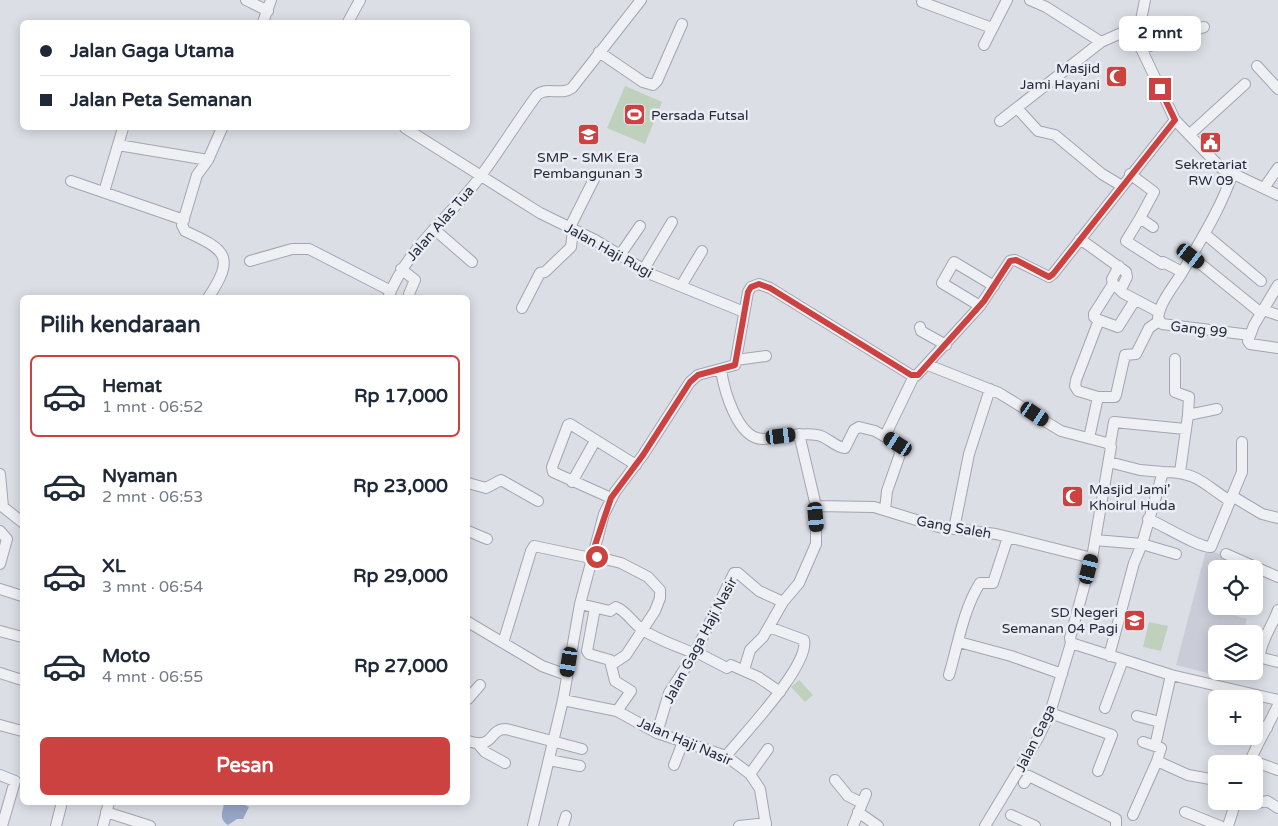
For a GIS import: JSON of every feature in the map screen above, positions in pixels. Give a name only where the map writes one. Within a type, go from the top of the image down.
[{"type":"street","points":[[246,0],[268,19]]},
{"type":"street","points":[[268,19],[271,0]]},
{"type":"street","points":[[349,20],[360,0]]},
{"type":"street","name":"Jalan Alas Tua","points":[[390,294],[401,269],[480,177],[537,95],[544,91],[570,90],[641,0]]},
{"type":"street","points":[[984,45],[1007,0]]},
{"type":"street","points":[[1030,0],[1089,32],[1101,42]]},
{"type":"street","points":[[1145,0],[1139,30],[1141,49],[1175,120],[1211,160],[1232,175],[1278,195]]},
{"type":"street","points":[[922,2],[992,28]]},
{"type":"street","points":[[599,52],[643,82],[653,85],[657,81],[682,24]]},
{"type":"street","points":[[1141,49],[1204,27]]},
{"type":"street","points":[[1000,121],[1101,42],[1128,30],[1139,30]]},
{"type":"street","points":[[1257,66],[1278,89]]},
{"type":"street","points":[[1189,136],[1245,84]]},
{"type":"street","points":[[1017,108],[1038,131],[1055,135],[1102,174],[1122,186]]},
{"type":"street","points":[[886,436],[914,376],[928,365],[980,306],[1013,260],[1049,277],[1175,120]]},
{"type":"street","points":[[104,192],[122,130]]},
{"type":"street","points":[[210,295],[222,274],[224,261],[220,251],[211,243],[185,231],[182,225],[197,175],[208,160],[221,130]]},
{"type":"street","name":"Jalan Haji Rugi","points":[[408,130],[532,209],[572,228],[644,269],[744,312]]},
{"type":"street","points":[[118,144],[208,160]]},
{"type":"street","points":[[1264,188],[1278,168]]},
{"type":"street","points":[[1130,174],[1154,192],[1126,241],[1154,261],[1162,264],[1163,262],[1182,272]]},
{"type":"street","points":[[1100,320],[1075,386],[1078,392],[1098,397],[1115,398],[1125,354],[1136,354],[1149,328],[1159,316],[1205,234],[1224,197],[1232,175]]},
{"type":"street","points":[[522,308],[540,273],[545,272],[571,247],[572,228],[595,177]]},
{"type":"street","points":[[71,181],[184,220]]},
{"type":"street","points":[[1140,218],[1152,228]]},
{"type":"street","points":[[644,269],[672,222]]},
{"type":"street","points":[[620,255],[640,226]]},
{"type":"street","points":[[434,229],[472,262]]},
{"type":"street","points":[[1205,234],[1261,282]]},
{"type":"street","points":[[1080,239],[1119,266],[1112,279],[1117,287],[1094,314],[1094,317],[1118,328],[1135,300]]},
{"type":"street","points":[[250,261],[292,249],[309,249],[390,294]]},
{"type":"street","points":[[681,286],[702,251]]},
{"type":"street","points":[[1191,256],[1262,312],[1278,315]]},
{"type":"street","points":[[980,306],[942,283],[954,262],[994,286]]},
{"type":"street","points":[[401,269],[415,280],[409,295]]},
{"type":"street","points":[[532,826],[537,812],[563,700],[580,604],[591,557],[611,498],[636,465],[690,382],[698,375],[732,367],[736,360],[749,289],[756,284],[762,284],[914,376]]},
{"type":"street","points":[[1278,285],[1248,341],[1250,344],[1278,348]]},
{"type":"street","name":"Gang 99","points":[[1117,287],[1123,294],[1159,316],[1162,324],[1250,336]]},
{"type":"street","points":[[920,328],[921,331],[946,345]]},
{"type":"street","points":[[736,360],[766,356]]},
{"type":"street","points":[[1175,359],[1175,392],[1189,397],[1180,472]]},
{"type":"street","points":[[928,365],[990,389],[1022,405],[1061,431],[1110,444]]},
{"type":"street","points":[[721,370],[725,394],[749,434],[763,438],[798,434],[820,435],[843,448],[846,447],[854,430],[860,426],[886,436],[898,444],[900,454],[887,491],[885,510]]},
{"type":"street","points":[[954,528],[969,454],[990,389]]},
{"type":"street","points":[[1089,438],[1098,397]]},
{"type":"street","points":[[1188,415],[1217,409]]},
{"type":"street","name":"Jalan Gaga","points":[[985,826],[1018,774],[1050,713],[1072,644],[1070,638],[1092,558],[1114,422],[1185,429]]},
{"type":"street","points":[[611,498],[556,475],[551,470],[568,425],[570,424],[636,465]]},
{"type":"street","points":[[744,670],[750,650],[769,627],[783,602],[799,583],[816,544],[816,506],[798,434]]},
{"type":"street","points":[[572,482],[595,441]]},
{"type":"street","points":[[1148,519],[1168,527],[1193,542],[1209,547],[1214,542],[1242,472],[1242,442]]},
{"type":"street","points":[[1108,462],[1140,470],[1180,472],[1202,480],[1262,514],[1275,516],[1278,505]]},
{"type":"street","points":[[1109,656],[1134,563],[1142,544],[1163,472]]},
{"type":"street","points":[[0,474],[3,507],[20,520]]},
{"type":"street","points":[[470,483],[486,488],[501,480],[538,501]]},
{"type":"street","name":"Gang Saleh","points":[[816,506],[858,505],[885,510],[939,527],[1008,537],[1092,558]]},
{"type":"street","points":[[0,531],[7,539],[0,564]]},
{"type":"street","points":[[470,532],[487,539]]},
{"type":"street","points":[[949,676],[958,642],[975,593],[980,583],[993,583],[1008,537]]},
{"type":"street","points":[[1095,540],[1142,544],[1176,554]]},
{"type":"street","points":[[503,643],[532,548],[538,547],[621,563],[648,577],[660,590],[660,598],[655,611],[641,629],[626,655],[612,665]]},
{"type":"street","points":[[1226,554],[1278,577]]},
{"type":"street","name":"Jalan Gaga Haji Nasir","points":[[657,733],[669,693],[695,653],[712,615],[736,572],[759,591],[783,602]]},
{"type":"street","points":[[0,589],[20,595]]},
{"type":"street","points":[[580,604],[611,611],[616,607],[624,610],[641,629],[727,668],[731,665],[744,670],[780,692]]},
{"type":"street","points":[[595,608],[588,654],[610,660],[615,681],[631,691],[617,711]]},
{"type":"street","points":[[1278,610],[1273,624],[1262,642],[1260,652],[1262,658],[1278,662]]},
{"type":"street","points":[[470,623],[542,666],[567,675]]},
{"type":"street","points":[[726,756],[780,692],[804,649],[805,642],[769,627]]},
{"type":"street","points":[[0,631],[20,636]]},
{"type":"street","points":[[958,642],[1011,656],[1062,674]]},
{"type":"street","points":[[1072,644],[1171,675],[1278,700]]},
{"type":"street","points":[[1105,708],[1123,660]]},
{"type":"street","points":[[0,673],[20,679]]},
{"type":"street","points":[[1155,746],[1171,675]]},
{"type":"street","points":[[470,697],[480,685]]},
{"type":"street","name":"Jalan Haji Nasir","points":[[563,700],[617,711],[657,733],[726,756],[750,774],[760,789],[766,824]]},
{"type":"street","points":[[1252,755],[1254,748],[1272,726],[1278,705]]},
{"type":"street","points":[[1050,713],[1112,735],[1098,771]]},
{"type":"street","points":[[1137,716],[1160,722]]},
{"type":"street","points":[[0,725],[20,730]]},
{"type":"street","points":[[479,745],[489,740],[502,729],[582,749]]},
{"type":"street","points":[[470,742],[479,745],[485,752],[505,763]]},
{"type":"street","points":[[674,765],[683,742]]},
{"type":"street","points":[[1133,815],[1162,748],[1143,742]]},
{"type":"street","points":[[750,774],[768,749]]},
{"type":"street","points":[[548,760],[580,766]]},
{"type":"street","points":[[1157,761],[1188,775],[1208,779]]},
{"type":"street","points":[[1263,766],[1278,770]]},
{"type":"street","points":[[0,774],[15,781],[1,823]]},
{"type":"street","points":[[1029,776],[1116,819],[1116,826]]},
{"type":"street","points":[[835,780],[848,796],[862,803],[878,826]]},
{"type":"street","points":[[1263,802],[1267,801],[1278,808]]},
{"type":"street","points":[[853,826],[862,803]]},
{"type":"street","points":[[56,826],[61,805]]},
{"type":"street","points":[[103,826],[107,807],[150,826]]},
{"type":"street","points":[[1185,812],[1227,826],[1233,810]]},
{"type":"street","points":[[1011,815],[1035,826]]},
{"type":"street","points":[[739,826],[766,824]]},
{"type":"shaded area","points":[[1206,550],[1231,557],[1230,560],[1208,560],[1208,615],[1233,615],[1247,619],[1245,625],[1208,625],[1208,673],[1176,665]]},
{"type":"green space","name":"Persada Futsal","points":[[625,86],[662,102],[645,144],[607,128]]},
{"type":"green space","points":[[1149,622],[1168,626],[1161,651],[1143,647]]},
{"type":"green space","points":[[799,680],[813,695],[805,702],[791,687]]},
{"type":"water","points":[[224,805],[245,805],[249,807],[243,819],[237,819],[228,825],[222,818]]},
{"type":"place","name":"Masjid Jami Hayani","points":[[1116,76]]},
{"type":"place","name":"Persada Futsal","points":[[635,115]]},
{"type":"place","name":"SMP - SMK Era Pembangunan 3","points":[[588,134]]},
{"type":"place","name":"Sekretariat RW 09","points":[[1211,142]]},
{"type":"place","name":"Masjid Jami' Khoirul Huda","points":[[1073,497]]},
{"type":"place","name":"SD Negeri Semanan 04 Pagi","points":[[1134,620]]},
{"type":"route","points":[[597,557],[591,557],[611,498],[629,471],[643,455],[690,382],[703,373],[730,368],[735,365],[748,292],[751,287],[756,284],[762,284],[770,288],[911,375],[918,375],[984,301],[1010,261],[1016,260],[1049,277],[1053,274],[1130,174],[1175,120],[1160,89]]}]
